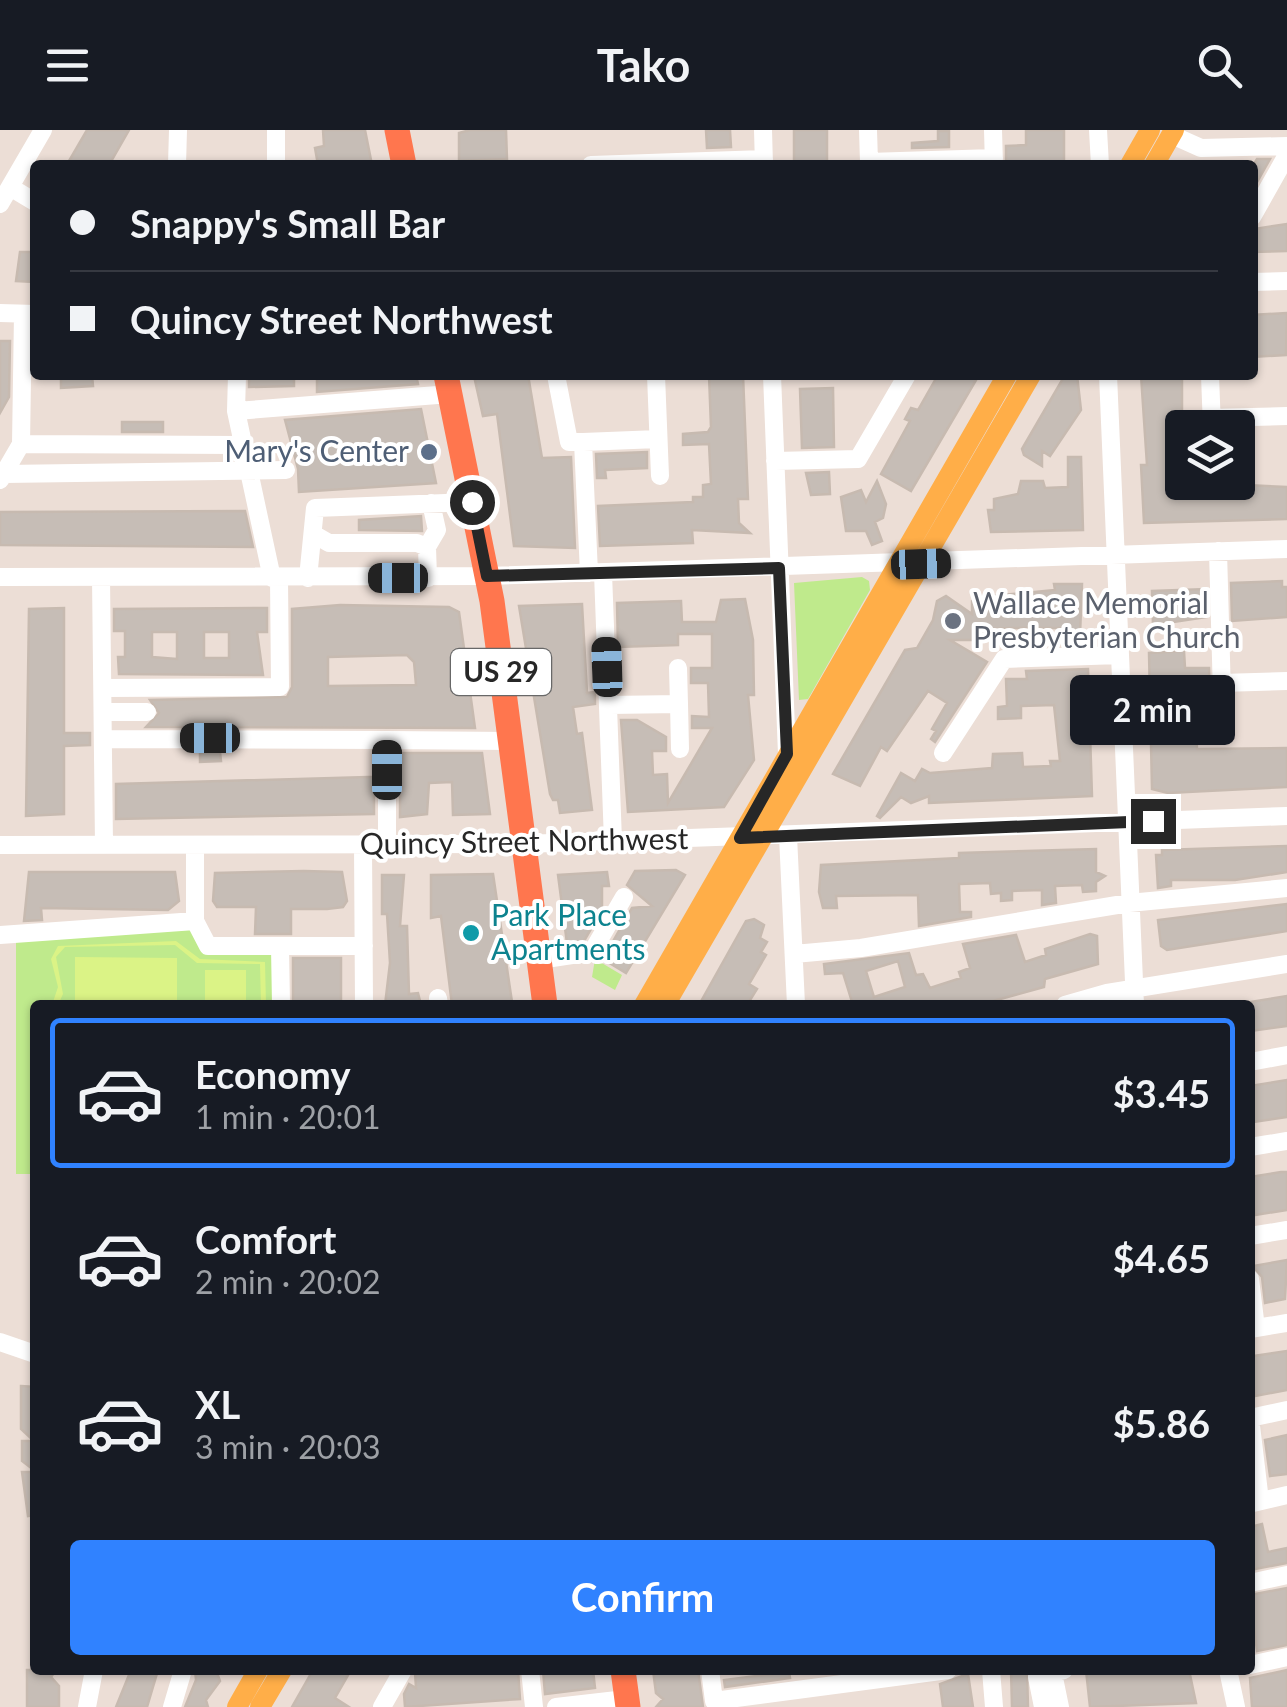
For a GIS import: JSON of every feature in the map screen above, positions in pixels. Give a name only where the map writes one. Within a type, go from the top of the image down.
[{"type":"highway","points":[[397,130],[403,160]]},
{"type":"highway","name":"US 29","points":[[448,384],[487,576],[544,1000]]},
{"type":"highway","points":[[624,1675],[627,1703]]},
{"type":"main road","points":[[1133,160],[1150,130]]},
{"type":"main road","points":[[1157,160],[1173,132]]},
{"type":"main road","points":[[647,1000],[1004,380]]},
{"type":"main road","points":[[668,1000],[1028,380]]},
{"type":"main road","points":[[237,1707],[255,1675]]},
{"type":"main road","points":[[260,1707],[279,1675]]},
{"type":"street","points":[[30,201],[5,195],[43,130]]},
{"type":"street","points":[[177,160],[178,130]]},
{"type":"street","points":[[276,130],[276,160]]},
{"type":"street","points":[[763,130],[764,160]]},
{"type":"street","points":[[868,130],[870,160]]},
{"type":"street","points":[[992,130],[994,160]]},
{"type":"street","points":[[1098,130],[1100,160]]},
{"type":"street","points":[[1173,132],[1201,148],[1287,146]]},
{"type":"street","points":[[1258,206],[1287,155]]},
{"type":"street","points":[[1258,282],[1287,281]]},
{"type":"street","points":[[0,314],[29,314],[21,444],[2,477]]},
{"type":"street","points":[[104,688],[280,687],[276,578],[241,445],[237,380]]},
{"type":"street","points":[[557,380],[569,442],[658,439]]},
{"type":"street","points":[[656,380],[660,476]]},
{"type":"street","points":[[772,380],[787,754]]},
{"type":"street","points":[[775,461],[858,459],[903,380]]},
{"type":"street","points":[[1108,380],[1134,997]]},
{"type":"street","points":[[1210,380],[1211,410]]},
{"type":"street","points":[[236,411],[448,384]]},
{"type":"street","points":[[1255,419],[1287,416]]},
{"type":"street","points":[[583,442],[609,705],[613,841]]},
{"type":"street","points":[[21,444],[241,445]]},
{"type":"street","points":[[2,477],[286,470]]},
{"type":"street","points":[[308,578],[308,545],[315,536],[315,508],[472,502]]},
{"type":"street","points":[[428,578],[426,547],[438,530],[431,503]]},
{"type":"street","points":[[315,536],[329,544],[417,543],[426,547]]},
{"type":"street","points":[[0,577],[428,578],[1287,549]]},
{"type":"street","points":[[1218,552],[1223,731]]},
{"type":"street","points":[[101,577],[104,845]]},
{"type":"street","points":[[944,753],[1004,659],[1120,655]]},
{"type":"street","points":[[678,668],[680,749]]},
{"type":"street","points":[[1222,684],[1287,682]]},
{"type":"street","points":[[609,705],[679,704]]},
{"type":"street","points":[[104,712],[147,712]]},
{"type":"street","points":[[105,739],[510,741]]},
{"type":"street","points":[[387,740],[388,845]]},
{"type":"street","name":"Quincy Street Northwest","points":[[0,845],[524,844],[1287,816]]},
{"type":"street","points":[[788,836],[796,1000]]},
{"type":"street","points":[[194,845],[195,921],[208,946],[364,946]]},
{"type":"street","points":[[363,845],[364,1000]]},
{"type":"street","points":[[794,954],[861,948],[1129,903],[1287,888]]},
{"type":"street","points":[[539,960],[592,952],[624,897]]},
{"type":"street","points":[[0,936],[195,921]]},
{"type":"street","points":[[280,947],[281,1000]]},
{"type":"street","points":[[1108,1000],[1287,964]]},
{"type":"street","points":[[1255,1061],[1287,1055]]},
{"type":"street","points":[[1255,1146],[1287,1141]]},
{"type":"street","points":[[1255,1235],[1287,1230]]},
{"type":"street","points":[[1255,1329],[1287,1323]]},
{"type":"street","points":[[0,1342],[30,1352]]},
{"type":"street","points":[[1255,1416],[1287,1410]]},
{"type":"street","points":[[1255,1502],[1287,1495]]},
{"type":"street","points":[[1255,1582],[1287,1575]]},
{"type":"street","points":[[1255,1664],[1287,1656]]},
{"type":"street","points":[[87,1707],[93,1675]]},
{"type":"street","points":[[172,1707],[182,1675]]},
{"type":"street","points":[[382,1707],[400,1675]]},
{"type":"street","points":[[531,1675],[534,1707]]},
{"type":"street","points":[[711,1675],[714,1701],[910,1675]]},
{"type":"street","points":[[991,1675],[994,1707]]},
{"type":"street","points":[[1043,1707],[1037,1677],[1046,1675]]},
{"type":"street","points":[[1059,1675],[1060,1707]]},
{"type":"street","points":[[1229,1675],[1236,1707]]},
{"type":"street","points":[[556,1707],[627,1703]]},
{"type":"green space","points":[[862,577],[869,581],[870,590],[808,699],[799,700],[794,583]]},
{"type":"green space","points":[[190,927],[208,952],[275,952],[276,1000],[30,1000],[30,1174],[16,1174],[16,941]]},
{"type":"green space","points":[[176,941],[200,959],[265,962],[266,1000],[261,1000],[260,964],[197,963],[175,945],[65,947],[56,957],[63,994],[60,1000],[54,1000],[58,987],[51,959],[58,946]]},
{"type":"green space","points":[[75,957],[177,958],[177,1000],[75,1000]]},
{"type":"green space","points":[[595,959],[622,975],[615,990],[592,977]]},
{"type":"green space","points":[[205,970],[246,970],[246,1000],[205,1000]]},
{"type":"building","points":[[87,130],[129,130],[112,160],[70,160]]},
{"type":"building","points":[[323,130],[365,130],[371,160],[317,160],[315,148],[324,146]]},
{"type":"building","points":[[506,130],[507,159],[459,160],[459,133]]},
{"type":"building","points":[[706,130],[730,130],[731,147],[707,148]]},
{"type":"building","points":[[794,130],[827,130],[827,160],[794,160]]},
{"type":"building","points":[[1026,130],[1064,130],[1064,160],[1006,160],[1006,146],[1026,145]]},
{"type":"building","points":[[938,131],[949,131],[949,147],[912,148],[912,143],[938,141]]},
{"type":"building","points":[[1270,159],[1258,180],[1258,160]]},
{"type":"building","points":[[1287,224],[1287,251],[1258,252],[1258,228]]},
{"type":"building","points":[[20,252],[30,252],[30,282],[16,281]]},
{"type":"building","points":[[1287,313],[1286,355],[1258,357],[1258,315]]},
{"type":"building","points":[[0,341],[10,341],[9,397],[0,413]]},
{"type":"building","points":[[61,380],[92,380],[93,386],[61,388]]},
{"type":"building","points":[[249,380],[294,380],[294,386],[249,387]]},
{"type":"building","points":[[317,380],[417,380],[418,384],[317,392]]},
{"type":"building","points":[[475,380],[529,380],[542,458],[571,457],[575,548],[514,546],[497,414],[483,416]]},
{"type":"building","points":[[709,380],[743,380],[748,499],[738,499],[739,523],[750,533],[692,530],[693,543],[600,546],[598,506],[693,502],[693,497],[703,497],[703,485],[711,484],[709,444],[683,445],[683,434],[708,432]]},
{"type":"building","points":[[935,380],[976,380],[911,491],[881,474],[910,421],[905,419],[911,408],[918,410]]},
{"type":"building","points":[[1062,380],[1078,380],[1081,410],[1050,456],[1042,451],[1042,466],[1024,455],[1022,449]]},
{"type":"building","points":[[1141,380],[1182,380],[1182,410],[1165,410],[1165,500],[1255,500],[1255,485],[1287,487],[1287,519],[1144,523],[1141,465],[1147,465]]},
{"type":"building","points":[[833,388],[834,447],[802,448],[800,389]]},
{"type":"building","points":[[421,409],[436,483],[299,492],[298,469],[285,420]]},
{"type":"building","points":[[122,422],[163,422],[163,432],[122,432]]},
{"type":"building","points":[[647,452],[647,468],[605,470],[606,478],[597,478],[596,454]]},
{"type":"building","points":[[1068,457],[1081,457],[1083,530],[991,532],[988,510],[994,510],[994,499],[1018,494],[1021,481],[1043,481],[1045,488],[1068,487]]},
{"type":"building","points":[[829,472],[830,494],[811,495],[806,473]]},
{"type":"building","points":[[877,481],[886,504],[883,518],[875,522],[882,541],[872,545],[866,531],[846,531],[841,497],[861,490],[866,502]]},
{"type":"building","points":[[245,511],[253,547],[0,545],[0,512]]},
{"type":"building","points":[[421,516],[422,531],[359,530],[359,520]]},
{"type":"building","points":[[1282,581],[1282,587],[1287,587],[1287,617],[1232,621],[1231,583]]},
{"type":"building","points":[[1054,584],[1082,584],[1080,635],[1059,635],[1059,628],[1011,628],[990,629],[990,640],[950,640],[987,662],[935,742],[931,739],[936,731],[932,729],[947,703],[928,691],[887,751],[881,747],[860,786],[833,774],[905,650],[917,648],[933,620],[937,601],[946,596],[972,614],[972,601],[980,597],[1055,590]]},
{"type":"building","points":[[1207,589],[1207,617],[1153,625],[1152,591]]},
{"type":"building","points":[[745,599],[753,640],[754,695],[748,695],[754,760],[724,807],[628,812],[621,720],[637,720],[666,737],[666,751],[652,751],[653,775],[667,774],[668,803],[712,728],[692,728],[692,716],[709,717],[708,683],[691,683],[691,668],[712,668],[712,634],[678,634],[678,645],[618,647],[617,603],[681,601],[682,622],[716,622],[721,600]]},
{"type":"building","points":[[582,604],[587,693],[595,692],[595,704],[573,707],[577,734],[582,733],[592,810],[560,813],[558,800],[550,794],[519,606]]},
{"type":"building","points":[[340,605],[449,607],[459,612],[475,728],[146,727],[159,713],[150,700],[287,697],[292,687],[292,609]],"holes":[[[407,655],[414,662],[416,685],[328,686],[328,657]]]},
{"type":"building","points":[[64,608],[64,733],[90,733],[90,745],[64,746],[64,814],[26,816],[29,609]]},
{"type":"building","points":[[267,608],[267,632],[257,632],[263,675],[119,674],[118,657],[125,657],[125,631],[114,631],[114,609]],"holes":[[[152,632],[177,632],[177,659],[152,657]],[[204,632],[229,632],[229,658],[204,658]]]},
{"type":"building","points":[[1184,651],[1185,668],[1209,668],[1210,704],[1195,704],[1197,749],[1287,748],[1287,787],[1168,793],[1152,789],[1149,653]]},
{"type":"building","points":[[1088,669],[1092,796],[929,803],[929,796],[911,803],[901,797],[880,818],[877,816],[901,773],[915,781],[922,769],[930,773],[992,768],[993,754],[1022,753],[1023,767],[1051,766],[1050,761],[1060,761],[1054,705],[1021,706],[1021,718],[998,719],[998,707],[1007,706],[1006,679],[1027,679],[1026,671]]},
{"type":"building","points":[[200,752],[220,752],[221,761],[200,762]]},
{"type":"building","points":[[400,753],[482,753],[490,814],[453,815],[452,782],[429,783],[427,814],[400,817]]},
{"type":"building","points":[[374,777],[374,814],[116,819],[116,784]]},
{"type":"building","points":[[1287,846],[1287,872],[1235,880],[1171,880],[1171,886],[1158,888],[1156,855],[1162,855],[1162,850]]},
{"type":"building","points":[[1096,849],[1096,872],[1105,876],[1096,882],[1096,891],[1083,892],[1082,885],[1055,886],[1056,903],[1042,905],[1042,890],[1012,891],[1012,900],[1001,901],[1001,893],[991,894],[990,883],[959,884],[960,912],[971,912],[971,917],[919,926],[918,895],[836,896],[837,908],[823,908],[819,892],[821,865],[959,858],[959,853]]},
{"type":"building","points":[[676,870],[685,875],[626,973],[603,959],[632,908],[652,906],[627,885],[635,871]]},
{"type":"building","points":[[29,872],[175,872],[179,901],[168,910],[41,908],[42,920],[24,921]]},
{"type":"building","points":[[342,872],[347,901],[343,907],[291,909],[291,934],[255,934],[256,907],[217,907],[213,901],[215,873]]},
{"type":"building","points":[[607,872],[609,886],[602,886],[602,910],[584,941],[567,943],[558,875]]},
{"type":"building","name":"Park Place Apartments","points":[[493,874],[512,1000],[451,1000],[441,916],[431,918],[431,875]]},
{"type":"building","points":[[382,875],[404,875],[400,926],[407,926],[409,994],[418,993],[420,1000],[386,1000],[390,963],[387,914],[382,914]]},
{"type":"building","points":[[1287,904],[1287,931],[1167,950],[1161,946],[1158,920]]},
{"type":"building","points":[[754,919],[764,925],[760,938],[767,942],[761,952],[766,955],[749,984],[757,989],[750,1000],[702,1000],[746,921]]},
{"type":"building","points":[[1090,934],[1097,936],[1098,964],[1045,979],[1044,987],[997,1000],[851,1000],[843,973],[825,974],[824,964],[909,953],[916,975],[923,974],[930,988],[961,978],[959,972],[970,968],[963,944],[1016,935],[1025,962],[1046,955],[1045,949]],"holes":[[[898,961],[905,987],[874,997],[866,971]]]},
{"type":"building","points":[[293,958],[341,958],[341,1000],[293,1000]]},
{"type":"building","points":[[1287,996],[1287,1026],[1255,1030],[1255,1001]]},
{"type":"building","points":[[1287,1080],[1287,1117],[1255,1122],[1255,1085]]},
{"type":"building","points":[[1287,1172],[1287,1210],[1255,1215],[1255,1176]]},
{"type":"building","points":[[1287,1260],[1285,1299],[1265,1303],[1262,1277],[1255,1266]]},
{"type":"building","points":[[1287,1351],[1287,1390],[1255,1396],[1255,1356]]},
{"type":"building","points":[[21,1386],[30,1387],[30,1437],[21,1429]]},
{"type":"building","points":[[1287,1435],[1287,1474],[1270,1476],[1265,1440]]},
{"type":"building","points":[[22,1441],[30,1441],[30,1467],[22,1461]]},
{"type":"building","points":[[22,1472],[30,1472],[28,1516]]},
{"type":"building","points":[[1262,1524],[1268,1552],[1287,1548],[1287,1563],[1255,1569],[1255,1526]]},
{"type":"building","points":[[1287,1588],[1287,1645],[1257,1651],[1255,1594]]},
{"type":"building","points":[[27,1670],[30,1675],[52,1675],[59,1686],[59,1707],[27,1707]]},
{"type":"building","points":[[1287,1670],[1287,1707],[1252,1707],[1250,1678]]},
{"type":"building","points":[[129,1675],[157,1675],[147,1707],[116,1707]]},
{"type":"building","points":[[196,1675],[218,1675],[220,1681],[206,1700],[208,1707],[185,1707]]},
{"type":"building","points":[[310,1675],[348,1675],[335,1698],[349,1707],[292,1707]]},
{"type":"building","points":[[415,1675],[518,1675],[520,1699],[405,1707],[404,1694],[409,1684],[416,1688]]},
{"type":"building","points":[[543,1675],[594,1675],[595,1688],[545,1694]]},
{"type":"building","points":[[654,1675],[699,1675],[703,1707],[656,1707],[663,1699],[656,1693]]},
{"type":"building","points":[[765,1675],[790,1678],[725,1687],[724,1680]]},
{"type":"building","points":[[968,1675],[973,1707],[943,1707],[940,1684]]},
{"type":"building","points":[[1011,1675],[1027,1675],[1028,1707],[1012,1707]]},
{"type":"building","points":[[1087,1675],[1190,1675],[1196,1703],[1090,1707]]},
{"type":"place","name":"Mary's Center","points":[[429,452]]},
{"type":"place","name":"Wallace Memorial Presbyterian Church","points":[[953,621]]},
{"type":"place","name":"Park Place Apartments","points":[[471,933]]},
{"type":"route","points":[[472,502],[487,576],[779,568],[787,754],[740,838],[1153,821]]}]
